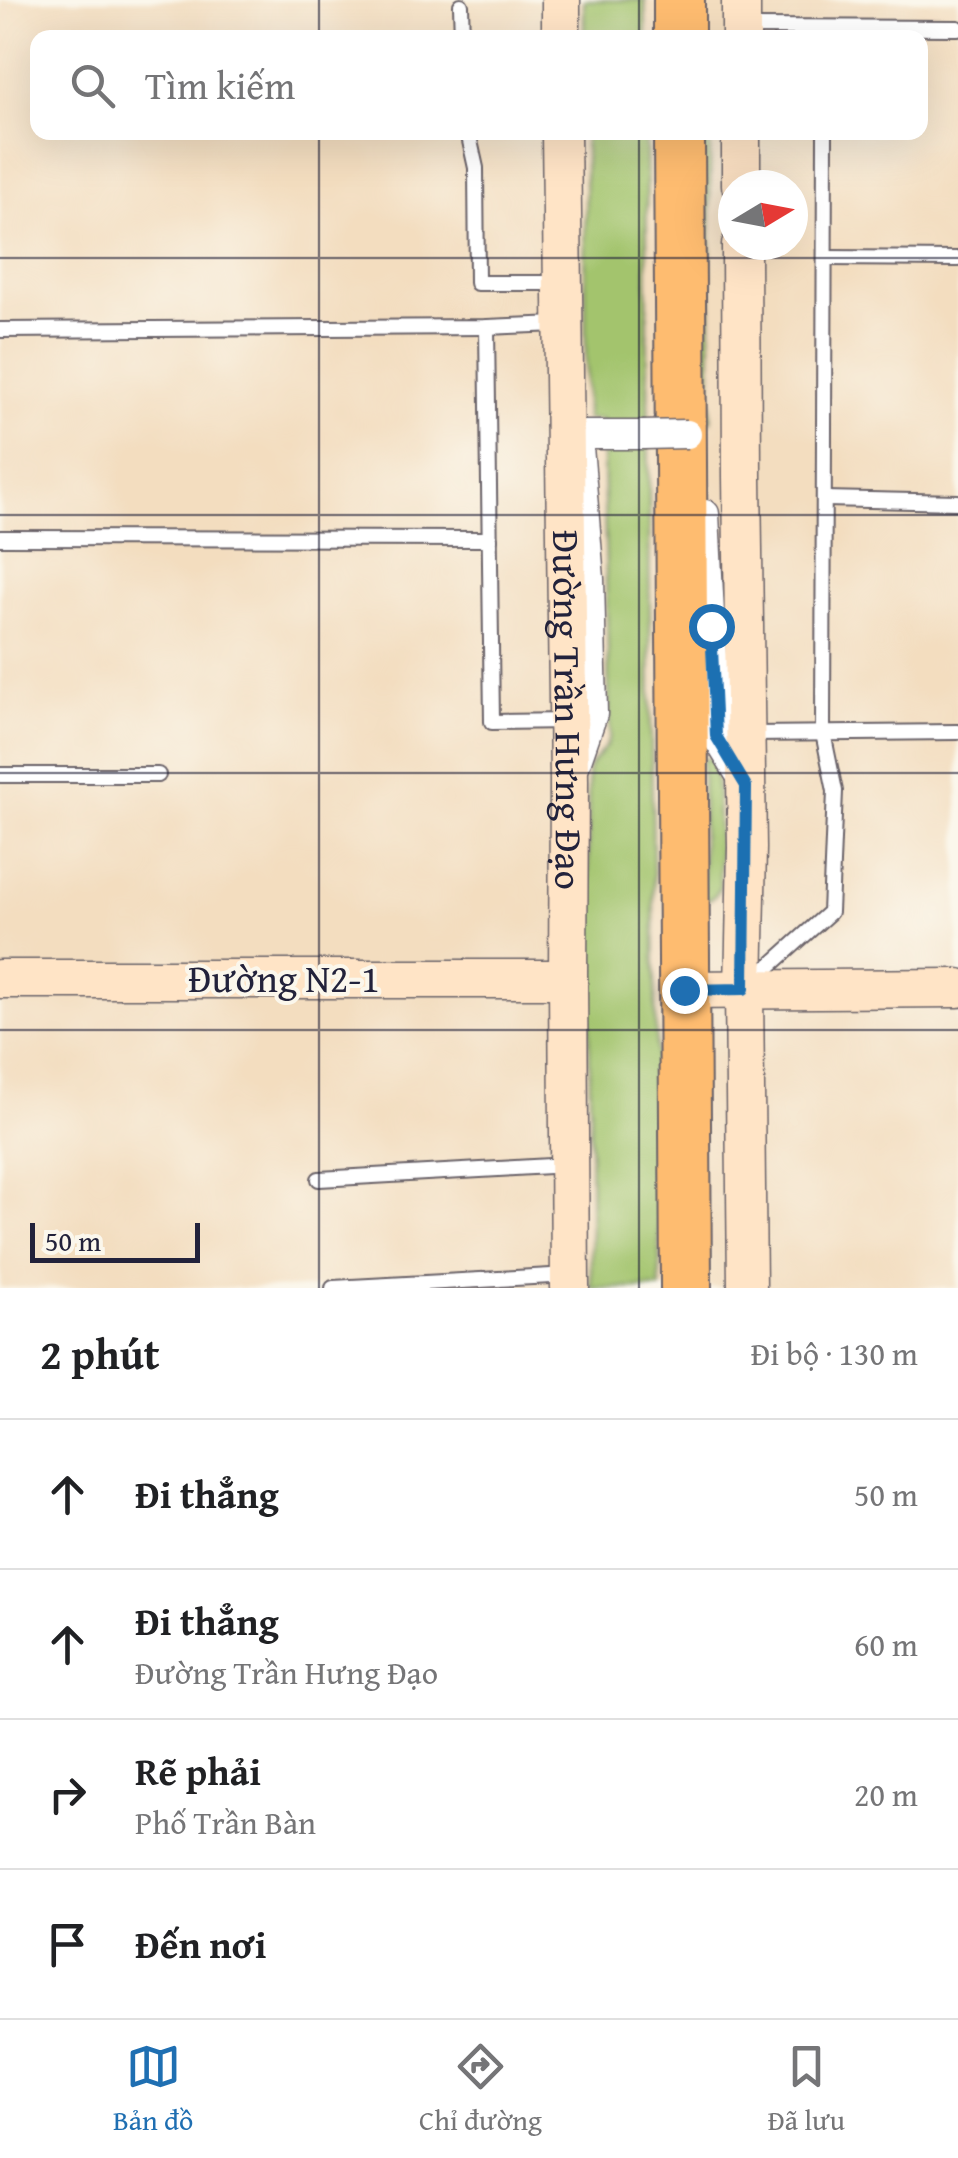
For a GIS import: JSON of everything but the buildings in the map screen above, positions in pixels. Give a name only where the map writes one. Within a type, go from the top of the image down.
[{"type":"highway","points":[[679,0],[679,30]]},
{"type":"highway","points":[[680,140],[686,1288]]},
{"type":"main road","points":[[560,0],[561,30]]},
{"type":"main road","name":"Đường Trần Hưng Đạo","points":[[561,140],[570,1282]]},
{"type":"main road","points":[[741,140],[741,170]]},
{"type":"main road","points":[[741,260],[747,1288]]},
{"type":"main road","name":"Đường N2-1","points":[[0,979],[568,979]]},
{"type":"main road","points":[[684,990],[958,988]]},
{"type":"street","points":[[569,781],[593,714],[591,613],[578,436],[703,434],[716,736],[746,786]]},
{"type":"lane","points":[[461,5],[462,30]]},
{"type":"lane","points":[[741,22],[809,30]]},
{"type":"lane","points":[[892,30],[958,28]]},
{"type":"lane","points":[[470,140],[476,168],[477,283],[562,283]]},
{"type":"lane","points":[[744,989],[830,912],[835,791],[823,734],[825,140]]},
{"type":"lane","points":[[825,258],[958,259]]},
{"type":"lane","points":[[0,330],[487,328],[562,324]]},
{"type":"lane","points":[[487,328],[492,722],[568,721]]},
{"type":"lane","points":[[825,498],[958,502]]},
{"type":"lane","points":[[0,538],[490,539]]},
{"type":"lane","points":[[746,734],[958,732]]},
{"type":"lane","points":[[0,775],[158,775]]},
{"type":"lane","points":[[318,1179],[569,1166]]},
{"type":"lane","points":[[333,1288],[570,1282]]},
{"type":"green space","points":[[584,0],[645,0],[646,30],[584,30]]},
{"type":"green space","points":[[585,140],[646,140],[660,1288],[591,1288],[588,768],[610,736],[602,420],[586,419]]},
{"type":"green space","points":[[695,140],[710,140],[711,420],[694,419]]},
{"type":"green space","points":[[713,757],[720,885],[714,896],[703,901],[702,760]]},
{"type":"route","points":[[684,990],[744,989],[746,786],[716,736],[711,626]]}]
